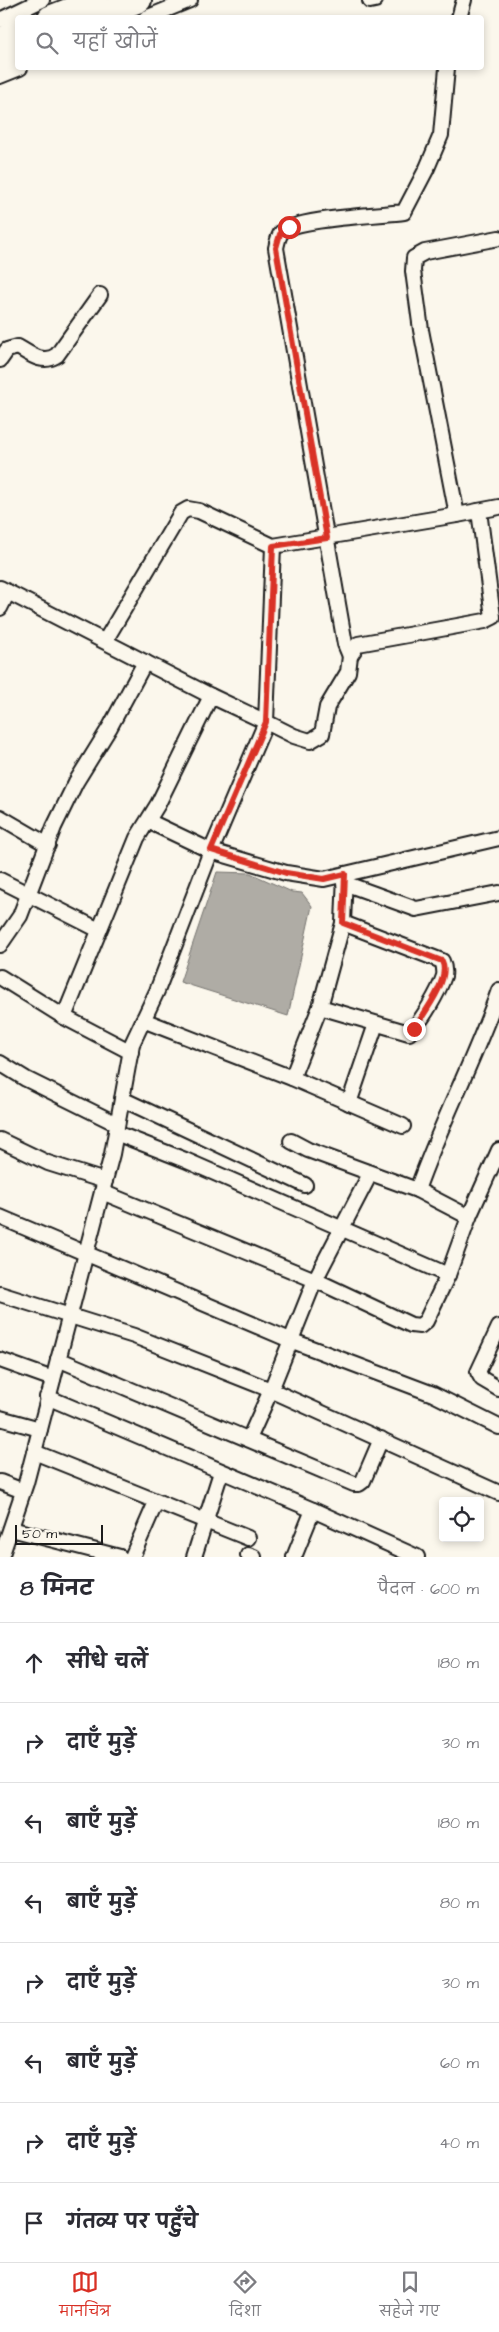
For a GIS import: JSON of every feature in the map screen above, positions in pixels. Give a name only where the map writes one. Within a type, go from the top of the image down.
[{"type":"highway","points":[[58,15],[96,0]]},
{"type":"highway","points":[[101,15],[139,0]]},
{"type":"highway","points":[[0,41],[15,33]]},
{"type":"highway","points":[[0,59],[15,52]]},
{"type":"street","points":[[0,20],[42,0]]},
{"type":"street","points":[[153,15],[190,0]]},
{"type":"street","points":[[460,15],[464,0]]},
{"type":"street","points":[[0,76],[15,70]]},
{"type":"street","points":[[350,656],[345,644],[276,248],[280,234],[289,227],[316,221],[404,212],[427,168],[441,135],[447,70]]},
{"type":"street","points":[[457,515],[421,330],[413,271],[414,258],[425,252],[499,238]]},
{"type":"street","points":[[0,360],[8,350],[18,347],[39,359],[52,359],[57,355],[100,295]]},
{"type":"street","points":[[104,641],[181,513],[188,509],[200,511],[273,546],[499,507]]},
{"type":"street","points":[[0,608],[4,590],[211,696],[294,736],[310,741],[322,734],[326,707],[348,672],[350,656],[358,644],[486,621],[493,617],[496,602],[479,511]]},
{"type":"street","points":[[1,1557],[34,1452],[103,1187],[131,1052],[211,850],[266,722],[273,546]]},
{"type":"street","points":[[1,941],[20,916],[48,845],[76,782],[110,727],[145,662]]},
{"type":"street","points":[[64,1017],[137,838],[158,804],[211,696]]},
{"type":"street","points":[[0,817],[48,845]]},
{"type":"street","points":[[148,821],[211,850],[286,873],[324,879],[344,878],[499,838]]},
{"type":"street","points":[[344,878],[416,909],[499,893]]},
{"type":"street","points":[[292,1078],[320,1007],[343,923],[344,878]]},
{"type":"street","points":[[0,880],[99,930]]},
{"type":"street","points":[[320,1007],[409,1033],[431,1002],[444,976],[445,967],[442,961],[343,923]]},
{"type":"street","points":[[0,977],[64,1017],[131,1052]]},
{"type":"street","points":[[417,1190],[434,1141],[481,1041],[499,990]]},
{"type":"street","points":[[143,1020],[292,1078],[403,1126]]},
{"type":"street","points":[[349,1103],[376,1024]]},
{"type":"street","points":[[0,1063],[116,1129],[448,1275]]},
{"type":"street","points":[[122,1098],[305,1185]]},
{"type":"street","points":[[0,1140],[48,1163],[315,1280],[411,1325],[420,1326],[426,1321],[448,1275],[469,1217],[499,1150]]},
{"type":"street","points":[[290,1141],[370,1174],[417,1190],[469,1217]]},
{"type":"street","points":[[249,1439],[271,1390],[315,1280],[370,1174]]},
{"type":"street","points":[[0,1217],[290,1340],[433,1394],[499,1427]]},
{"type":"street","points":[[0,1294],[70,1314],[134,1336],[271,1390],[499,1494]]},
{"type":"street","points":[[499,1327],[478,1372],[482,1379],[499,1389]]},
{"type":"street","points":[[0,1360],[53,1379]]},
{"type":"street","points":[[58,1360],[354,1484],[360,1484],[363,1481],[380,1439]]},
{"type":"street","points":[[47,1397],[313,1510],[417,1557]]},
{"type":"street","points":[[0,1418],[40,1429]]},
{"type":"street","points":[[34,1452],[248,1538]]},
{"type":"street","points":[[194,1557],[221,1472]]},
{"type":"street","points":[[0,1482],[23,1491]]},
{"type":"street","points":[[132,1557],[156,1502]]},
{"type":"street","points":[[294,1557],[313,1510]]},
{"type":"street","points":[[10,1529],[120,1557]]},
{"type":"shaded area","points":[[217,872],[250,873],[292,892],[302,893],[312,906],[288,1016],[180,982]]},
{"type":"route","points":[[289,227],[280,234],[276,248],[327,538],[273,546],[269,694],[266,722],[211,850],[286,873],[324,879],[345,874],[343,923],[442,961],[445,967],[444,976],[414,1029]]}]
